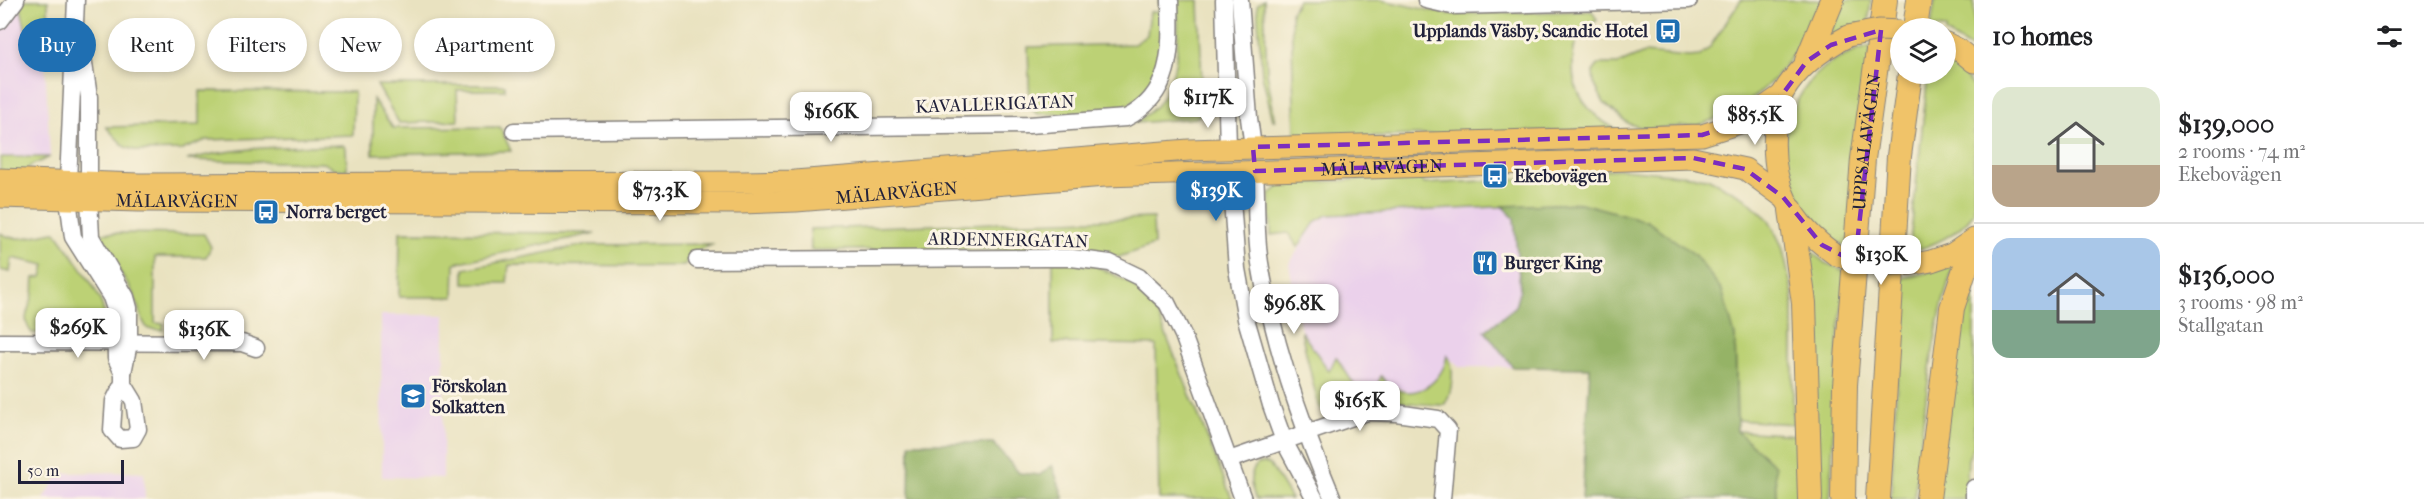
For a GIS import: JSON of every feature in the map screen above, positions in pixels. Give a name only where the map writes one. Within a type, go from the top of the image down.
[{"type":"highway","points":[[1807,62],[1832,0]]},
{"type":"highway","name":"UPPSALAVÄGEN","points":[[1844,499],[1845,385],[1863,159],[1885,0]]},
{"type":"highway","points":[[1916,18],[1918,0]]},
{"type":"highway","name":"UPPSALAVÄGEN","points":[[1878,499],[1899,156],[1909,84]]},
{"type":"highway","points":[[1787,203],[1804,303],[1809,499]]},
{"type":"highway","points":[[1928,499],[1952,308],[1974,240]]},
{"type":"main road","points":[[1890,31],[1879,30],[1848,36],[1807,62],[1782,95],[1776,118],[1774,143],[1776,170],[1787,203],[1809,235],[1836,255],[1857,263],[1905,266],[1931,261],[1952,254],[1974,240]]},
{"type":"main road","name":"MÄLARVÄGEN","points":[[89,191],[162,184],[795,180],[1228,148],[1702,135],[1743,122],[1782,95]]},
{"type":"main road","points":[[1253,147],[1255,171]]},
{"type":"main road","points":[[1228,148],[1230,172]]},
{"type":"main road","name":"MÄLARVÄGEN","points":[[0,179],[68,190],[163,201],[741,203],[796,201],[1105,176],[1693,158],[1745,169],[1787,203]]},
{"type":"main road","name":"MÄLARVÄGEN","points":[[0,197],[68,190]]},
{"type":"street","points":[[0,21],[16,0]]},
{"type":"street","name":"KAVALLERIGATAN","points":[[514,131],[1029,125],[1126,118],[1139,111],[1152,98],[1161,83],[1171,49],[1170,0]]},
{"type":"street","points":[[1224,0],[1228,148]]},
{"type":"street","points":[[1240,0],[1253,147]]},
{"type":"street","points":[[1425,0],[1452,6],[1689,0]]},
{"type":"street","points":[[76,5],[68,190],[73,237],[111,297],[122,343]]},
{"type":"street","points":[[76,5],[89,97],[91,237],[126,297],[129,308],[122,343],[116,358],[123,378]]},
{"type":"street","points":[[1255,171],[1259,261],[1276,333],[1294,399],[1333,499]]},
{"type":"street","points":[[1230,172],[1237,270],[1246,319],[1284,441],[1315,499]]},
{"type":"street","name":"ARDENNERGATAN","points":[[697,260],[1055,258],[1110,263],[1138,277],[1167,303],[1183,335],[1243,499]]},
{"type":"street","points":[[0,342],[242,344],[256,348]]},
{"type":"street","points":[[1229,460],[1367,412],[1396,413],[1438,419],[1448,430],[1442,499]]},
{"type":"street","points":[[1974,488],[1974,499]]},
{"type":"highlighted area","points":[[1881,30],[1855,262],[1822,245],[1783,197],[1745,169],[1693,158],[1255,171],[1253,147],[1633,136],[1702,135],[1743,122],[1782,95],[1807,61],[1831,45]]},
{"type":"shaded area","points":[[20,4],[23,18],[18,18],[18,72],[46,72],[50,157],[0,157],[0,32]]},
{"type":"shaded area","points":[[1502,206],[1514,218],[1520,289],[1515,307],[1485,331],[1513,367],[1459,367],[1447,356],[1441,374],[1432,384],[1423,389],[1412,392],[1386,384],[1378,390],[1383,396],[1355,399],[1356,392],[1335,358],[1330,371],[1301,331],[1289,264],[1316,221],[1327,215]]},
{"type":"shaded area","name":"Förskolan Solkatten","points":[[381,315],[444,315],[443,478],[382,477]]},
{"type":"shaded area","points":[[144,472],[145,499],[44,499],[60,473]]},
{"type":"green space","points":[[23,0],[48,0],[48,14],[52,18],[23,18],[20,4]]},
{"type":"green space","points":[[1159,0],[1164,0],[1162,56],[1151,86],[1140,97],[1128,105],[1099,113],[1038,114],[1030,108],[1028,47],[1134,44],[1147,35],[1150,12],[1159,11]]},
{"type":"green space","points":[[1178,0],[1199,0],[1203,112],[1196,118],[1135,123],[1157,105],[1170,81],[1176,55]]},
{"type":"green space","points":[[1264,0],[1267,72],[1275,120],[1273,120],[1262,75],[1257,5]]},
{"type":"green space","points":[[1298,0],[1381,0],[1447,14],[1592,11],[1597,20],[1577,40],[1573,54],[1573,74],[1579,93],[1590,110],[1615,129],[1387,136],[1295,136],[1291,12]]},
{"type":"green space","points":[[1741,0],[1823,0],[1807,36],[1774,79],[1759,93],[1733,112],[1699,125],[1648,129],[1629,124],[1604,103],[1594,83],[1593,72],[1599,64],[1618,64],[1644,53],[1700,56],[1710,47]]},
{"type":"green space","points":[[1842,0],[1871,0],[1868,25],[1828,38]]},
{"type":"green space","points":[[1935,0],[1974,0],[1974,50],[1956,39],[1956,18],[1932,18]]},
{"type":"green space","points":[[1871,46],[1850,249],[1819,228],[1798,201],[1790,181],[1786,161],[1786,140],[1797,100],[1809,83],[1830,63]]},
{"type":"green space","points":[[1956,69],[1974,87],[1974,213],[1945,238],[1909,252],[1927,84],[1956,84]]},
{"type":"green space","points":[[377,85],[505,85],[505,90],[457,90],[458,121],[399,123]]},
{"type":"green space","points":[[200,91],[354,92],[353,135],[206,140],[182,150],[138,151],[125,147],[106,127],[200,125]]},
{"type":"green space","points":[[373,99],[393,128],[500,127],[511,151],[373,154]]},
{"type":"green space","points":[[343,145],[346,148],[347,170],[335,169],[323,163],[187,160],[245,150]]},
{"type":"green space","points":[[0,157],[50,157],[30,166],[22,175],[0,174]]},
{"type":"green space","points":[[1624,169],[1707,178],[1744,197],[1769,220],[1782,246],[1793,295],[1793,424],[1737,420],[1735,336],[1581,203],[1327,215],[1316,221],[1298,247],[1288,233],[1271,235],[1270,194],[1282,184],[1421,176],[1423,184],[1525,179],[1537,172]]},
{"type":"green space","points":[[1581,203],[1647,221],[1694,254],[1722,290],[1735,336],[1737,431],[1775,466],[1776,499],[1582,499],[1590,368],[1513,367],[1485,331],[1515,307],[1520,289],[1514,218],[1502,206]]},
{"type":"green space","points":[[1153,218],[1154,245],[1119,257],[1087,249],[811,250],[810,229]]},
{"type":"green space","points":[[56,232],[88,277],[101,303],[105,315],[104,325],[92,333],[32,333],[28,328],[26,318],[33,294],[34,278],[42,277],[45,265],[12,258],[10,272],[0,270],[0,233],[21,238]]},
{"type":"green space","points":[[400,232],[596,233],[455,263],[454,297],[399,297]]},
{"type":"green space","points":[[102,233],[204,234],[211,247],[206,257],[155,257],[155,323],[164,324],[163,330],[148,329],[145,325],[131,290],[107,250]]},
{"type":"green space","points":[[714,244],[691,253],[684,266],[509,265],[507,283],[464,283],[464,269],[585,245]]},
{"type":"green space","points":[[1808,248],[1825,263],[1846,271],[1838,339],[1830,499],[1816,499]]},
{"type":"green space","points":[[1053,261],[1096,266],[1131,283],[1158,315],[1232,499],[1159,499],[1156,345],[1053,343]]},
{"type":"green space","points":[[1955,261],[1933,349],[1914,499],[1891,499],[1902,278],[1926,273]]},
{"type":"green space","points":[[1974,271],[1974,446],[1968,459],[1966,499],[1937,499],[1960,311]]},
{"type":"green space","points":[[1301,331],[1329,371],[1336,357],[1354,384],[1355,399],[1348,405],[1336,410],[1322,411],[1318,405]]},
{"type":"green space","points":[[1447,355],[1450,360],[1452,380],[1444,405],[1399,401],[1381,393],[1378,386],[1381,376],[1399,391],[1420,390],[1429,385],[1444,367]]},
{"type":"green space","points":[[1737,431],[1797,435],[1799,499],[1776,499],[1775,466]]},
{"type":"green space","points":[[910,443],[993,443],[1019,473],[1040,475],[1052,465],[1064,499],[909,499]]},
{"type":"green space","points":[[1257,464],[1270,465],[1291,499],[1256,499],[1251,477]]},
{"type":"place","name":"Upplands Väsby, Scandic Hotel","points":[[1668,31]]},
{"type":"place","name":"Ekebovägen","points":[[1495,176]]},
{"type":"place","name":"Norra berget","points":[[266,212]]},
{"type":"place","name":"Burger King","points":[[1485,263]]},
{"type":"place","name":"Förskolan Solkatten","points":[[413,396]]}]
